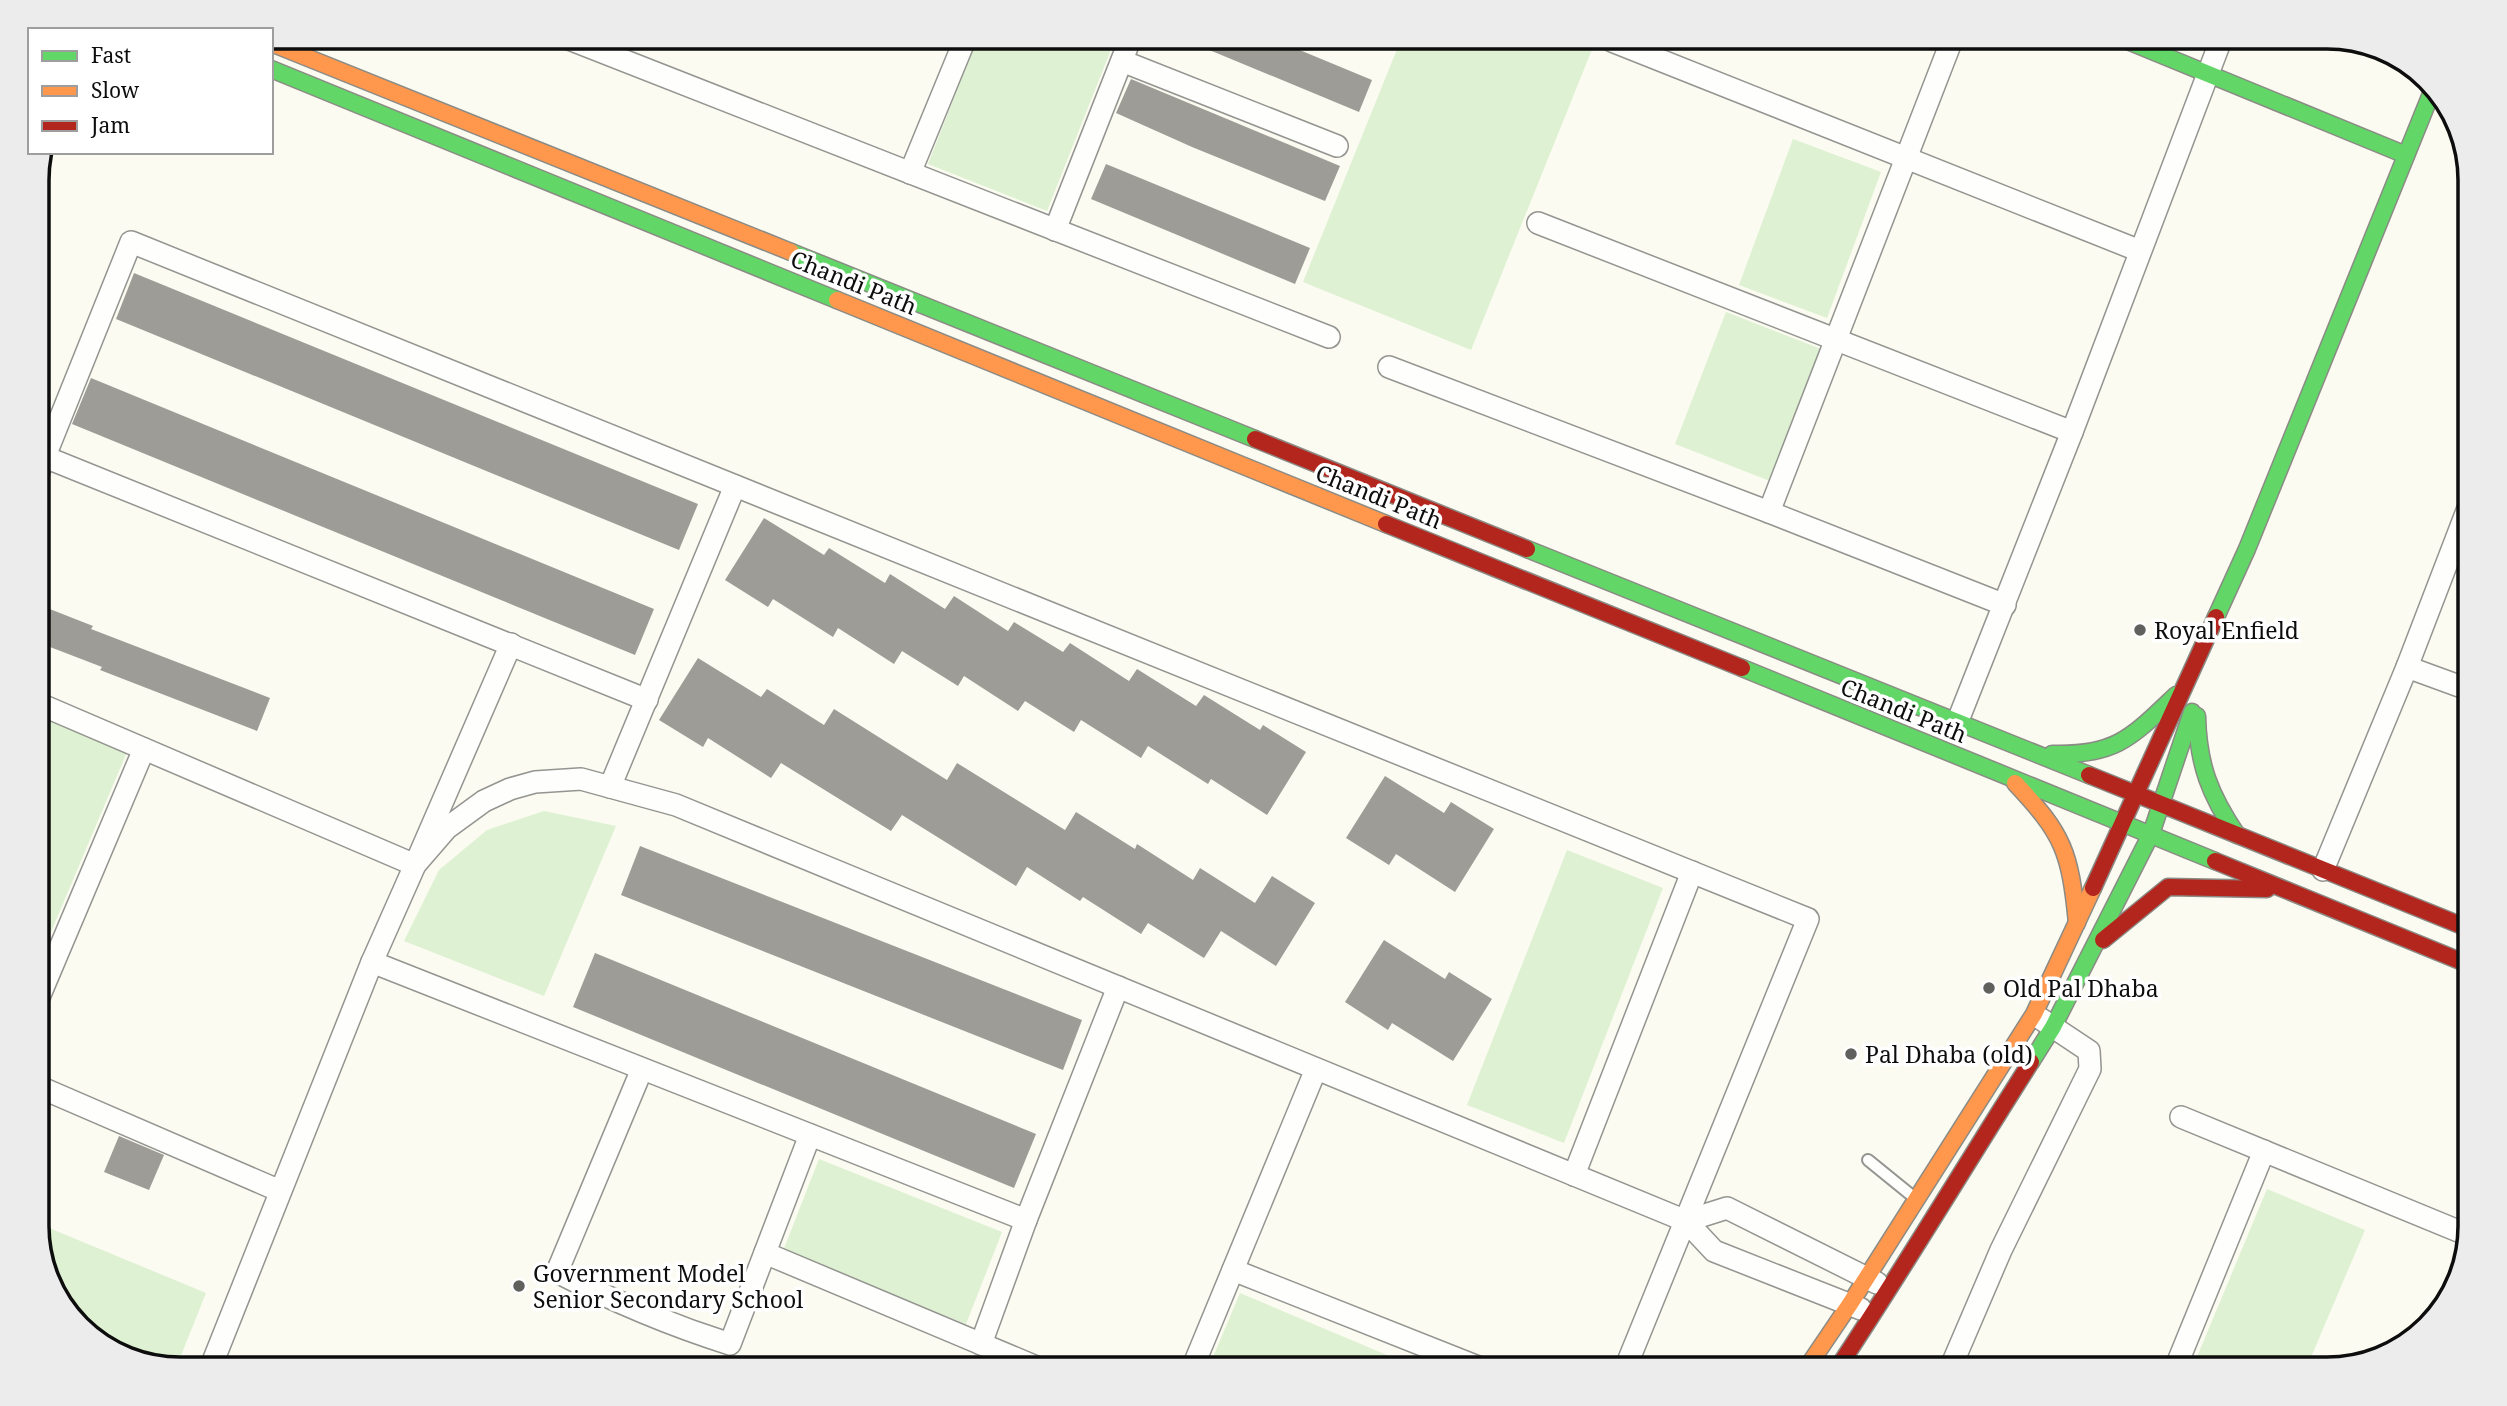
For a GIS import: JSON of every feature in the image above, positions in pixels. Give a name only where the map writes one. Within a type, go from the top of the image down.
[{"type":"main road","name":"Chandi Path","points":[[286,49],[2458,924]]},
{"type":"main road","points":[[2148,49],[2406,155]]},
{"type":"main road","name":"Chandi Path","points":[[273,70],[2458,960]]},
{"type":"main road","points":[[1814,1357],[2034,1014],[2137,795],[2247,549],[2429,98]]},
{"type":"main road","points":[[1845,1357],[1889,1291],[2053,1027],[2151,834],[2247,549]]},
{"type":"main road","points":[[2032,752],[2085,755],[2113,748],[2126,740],[2186,686]]},
{"type":"main road","points":[[2196,699],[2197,751],[2201,766],[2217,807],[2237,835]]},
{"type":"main road","points":[[2009,777],[2043,813],[2062,843],[2071,875],[2077,923]]},
{"type":"main road","points":[[2092,949],[2168,887],[2284,889]]},
{"type":"street","points":[[595,49],[1329,337]]},
{"type":"street","points":[[910,173],[961,49]]},
{"type":"street","points":[[1055,230],[1126,49]]},
{"type":"street","points":[[1632,49],[2140,251]]},
{"type":"street","points":[[1769,512],[1948,49]]},
{"type":"street","points":[[1958,723],[2217,49]]},
{"type":"street","points":[[1122,61],[1337,146]]},
{"type":"street","points":[[1538,223],[2072,432]]},
{"type":"street","points":[[49,447],[131,242],[1808,919],[1630,1357]]},
{"type":"street","points":[[1389,367],[2005,605]]},
{"type":"street","points":[[49,470],[511,644],[647,700]]},
{"type":"street","points":[[610,787],[735,486]]},
{"type":"street","points":[[2323,870],[2407,667],[2458,534]]},
{"type":"street","points":[[215,1357],[372,962],[511,644]]},
{"type":"street","points":[[2407,667],[2458,686]]},
{"type":"street","points":[[49,707],[415,865]]},
{"type":"street","points":[[49,974],[144,748]]},
{"type":"street","points":[[415,865],[447,828],[484,801],[510,789],[536,782],[581,779],[676,804],[1686,1221],[1714,1251],[1873,1314]]},
{"type":"street","points":[[1574,1175],[1692,872]]},
{"type":"street","points":[[372,962],[1026,1220]]},
{"type":"street","points":[[981,1344],[1026,1220],[1118,987]]},
{"type":"street","points":[[1955,1357],[2001,1250],[2090,1069],[2089,1051],[2034,1014]]},
{"type":"street","points":[[642,1069],[557,1272],[617,1302],[693,1332],[730,1344],[810,1135]]},
{"type":"street","points":[[1197,1357],[1316,1069]]},
{"type":"street","points":[[49,1091],[280,1191]]},
{"type":"street","points":[[2181,1117],[2458,1231]]},
{"type":"street","points":[[2180,1357],[2264,1151]]},
{"type":"street","points":[[1686,1221],[1727,1208],[1866,1276],[1889,1291]]},
{"type":"street","points":[[765,1253],[1012,1357]]},
{"type":"street","points":[[1233,1270],[1450,1357]]},
{"type":"lane","points":[[1868,1160],[1916,1200],[1937,1210]]},
{"type":"green space","points":[[973,49],[1111,49],[1047,211],[928,164]]},
{"type":"green space","points":[[1397,49],[1592,49],[1471,350],[1303,282]]},
{"type":"green space","points":[[1793,139],[1881,172],[1827,318],[1739,285]]},
{"type":"green space","points":[[1726,312],[1821,349],[1770,481],[1675,444]]},
{"type":"green space","points":[[49,718],[127,752],[49,937]]},
{"type":"green space","points":[[544,811],[616,826],[544,996],[404,941],[439,870],[487,830]]},
{"type":"green space","points":[[1567,850],[1663,888],[1564,1143],[1467,1105]]},
{"type":"green space","points":[[819,1159],[1002,1232],[966,1324],[783,1251]]},
{"type":"green space","points":[[2267,1189],[2365,1230],[2311,1357],[2197,1357]]},
{"type":"green space","points":[[49,1228],[206,1293],[180,1357],[146,1353],[130,1347],[100,1330],[76,1306],[62,1284],[56,1268]]},
{"type":"green space","points":[[1240,1293],[1392,1357],[1213,1357]]},
{"type":"building","points":[[1207,49],[1297,49],[1372,80],[1359,112]]},
{"type":"building","points":[[1131,79],[1340,166],[1325,201],[1116,113]]},
{"type":"building","points":[[1106,164],[1310,248],[1295,284],[1091,199]]},
{"type":"building","points":[[134,273],[698,504],[679,550],[116,319]]},
{"type":"building","points":[[91,378],[654,609],[635,655],[72,424]]},
{"type":"building","points":[[764,518],[824,555],[829,548],[885,583],[890,574],[945,609],[954,596],[1008,631],[1014,622],[1063,652],[1070,643],[1129,681],[1137,669],[1196,706],[1204,695],[1260,730],[1263,725],[1306,752],[1267,815],[1211,779],[1208,784],[1148,746],[1141,758],[1081,720],[1074,732],[1025,701],[1018,711],[964,676],[958,686],[902,651],[894,664],[838,628],[833,637],[773,599],[768,607],[725,580]]},
{"type":"building","points":[[49,609],[93,626],[91,629],[270,698],[257,731],[100,670],[102,667],[49,647]]},
{"type":"building","points":[[698,658],[761,697],[767,689],[824,725],[834,709],[947,780],[957,763],[1065,830],[1076,812],[1135,849],[1137,844],[1193,880],[1200,868],[1255,903],[1272,876],[1315,903],[1276,966],[1221,931],[1204,958],[1148,923],[1141,934],[1083,897],[1080,901],[1027,867],[1016,886],[902,815],[891,831],[781,763],[771,778],[708,738],[703,747],[659,720]]},
{"type":"building","points":[[1385,776],[1444,813],[1451,802],[1494,829],[1455,892],[1396,854],[1389,865],[1346,838]]},
{"type":"building","points":[[640,846],[1082,1020],[1063,1070],[621,895]]},
{"type":"building","points":[[1384,940],[1445,979],[1449,972],[1492,999],[1453,1061],[1392,1023],[1388,1030],[1345,1002]]},
{"type":"building","points":[[595,953],[1036,1134],[1014,1188],[573,1007]]},
{"type":"building","points":[[119,1136],[164,1155],[149,1190],[104,1172]]},
{"type":"traffic: fast","points":[[2147,49],[2406,155]]},
{"type":"traffic: fast","points":[[273,70],[837,300]]},
{"type":"traffic: fast","points":[[2216,617],[2247,549],[2429,98]]},
{"type":"traffic: fast","points":[[791,252],[1255,439]]},
{"type":"traffic: fast","points":[[1527,549],[2089,775]]},
{"type":"traffic: fast","points":[[1742,668],[2215,861]]},
{"type":"traffic: fast","points":[[2052,754],[2092,752],[2122,741],[2176,695]]},
{"type":"traffic: fast","points":[[2031,1062],[2053,1027],[2151,834],[2192,712]]},
{"type":"traffic: fast","points":[[2197,716],[2200,750],[2207,779],[2237,835]]},
{"type":"traffic: slow","points":[[286,49],[791,252]]},
{"type":"traffic: slow","points":[[837,300],[1386,524]]},
{"type":"traffic: slow","points":[[2015,783],[2044,817],[2062,846],[2071,878],[2077,923]]},
{"type":"traffic: slow","points":[[1814,1357],[2034,1014],[2093,888]]},
{"type":"traffic: jam","points":[[1255,439],[1527,549]]},
{"type":"traffic: jam","points":[[1386,524],[1742,668]]},
{"type":"traffic: jam","points":[[2093,888],[2216,617]]},
{"type":"traffic: jam","points":[[2089,775],[2458,924]]},
{"type":"traffic: jam","points":[[2215,861],[2458,960]]},
{"type":"traffic: jam","points":[[2103,940],[2168,887],[2267,889]]},
{"type":"traffic: jam","points":[[1845,1357],[2031,1062]]},
{"type":"place","name":"Royal Enfield","points":[[2140,630]]},
{"type":"place","name":"Old Pal Dhaba","points":[[1989,988]]},
{"type":"place","name":"Pal Dhaba (old)","points":[[1851,1054]]},
{"type":"place","name":"Government Model Senior Secondary School","points":[[519,1286]]}]
